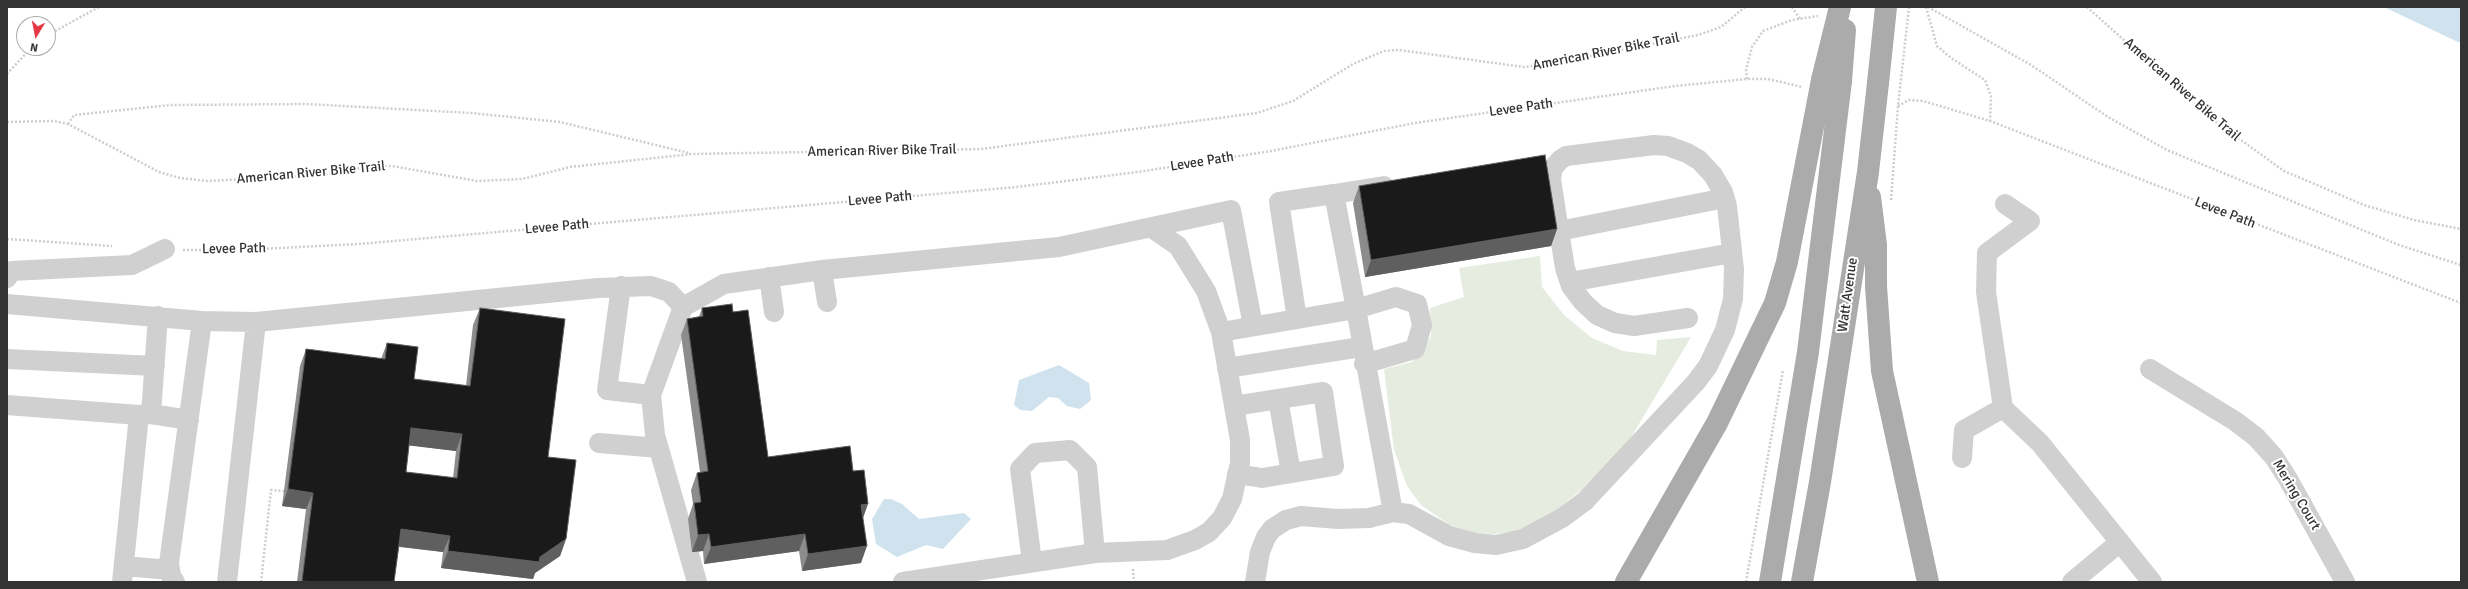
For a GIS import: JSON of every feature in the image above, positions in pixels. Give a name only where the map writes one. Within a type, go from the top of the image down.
[{"type":"main road","points":[[1770,582],[1808,352],[1822,83],[1847,7]]},
{"type":"main road","name":"Watt Avenue","points":[[1802,582],[1820,482],[1868,172],[1886,7]]},
{"type":"main road","points":[[1624,579],[1717,423],[1775,304],[1787,262],[1822,83],[1831,11]]},
{"type":"main road","points":[[1868,172],[1876,245],[1876,286],[1882,371],[1928,582]]},
{"type":"street","points":[[1255,582],[1260,552],[1266,537],[1272,528],[1286,520],[1301,516],[1338,519],[1369,518],[1393,512],[1409,514],[1449,536],[1475,543],[1496,545],[1523,538],[1562,518],[1585,501],[1696,382],[1708,366],[1725,330],[1733,299],[1732,253],[1725,198],[1713,175],[1699,160],[1687,153],[1668,146],[1647,146],[1566,156],[1553,168],[1551,179],[1565,268],[1570,282],[1582,302],[1597,315],[1615,323],[1634,326],[1688,318]]},
{"type":"street","points":[[1536,163],[1560,160]]},
{"type":"street","points":[[1297,319],[1279,202],[1404,183]]},
{"type":"street","points":[[1334,194],[1393,512]]},
{"type":"street","points":[[1559,231],[1725,198]]},
{"type":"street","points":[[697,582],[655,435],[652,395],[683,307],[724,284],[822,270],[1059,247],[1231,210],[1253,326]]},
{"type":"street","points":[[903,582],[1095,553],[1167,550],[1194,540],[1209,532],[1222,518],[1232,499],[1238,474],[1240,440],[1221,332],[1206,291],[1178,246],[1152,228]]},
{"type":"street","points":[[2008,237],[1987,253],[1986,292],[2003,408],[2040,443],[2152,582]]},
{"type":"street","points":[[7,278],[11,271],[132,265],[165,249]]},
{"type":"street","points":[[1570,282],[1732,253]]},
{"type":"street","points":[[822,270],[827,302]]},
{"type":"street","points":[[769,277],[774,312]]},
{"type":"street","points":[[7,304],[158,316],[202,322],[256,322],[621,286],[651,286],[669,292],[683,307]]},
{"type":"street","points":[[621,286],[607,390],[652,395]]},
{"type":"street","points":[[1221,332],[1356,309],[1396,297],[1417,304],[1422,325],[1415,349],[1363,356],[1227,368]]},
{"type":"street","points":[[158,316],[155,366],[145,415],[123,574],[173,576],[169,563],[202,322]]},
{"type":"street","points":[[227,582],[256,322]]},
{"type":"street","points":[[7,359],[155,366]]},
{"type":"street","name":"Mering Court","points":[[2150,369],[2235,421],[2256,438],[2274,457],[2288,479],[2345,582]]},
{"type":"street","points":[[1234,406],[1323,392],[1334,466],[1262,478],[1238,474]]},
{"type":"street","points":[[1278,399],[1291,473]]},
{"type":"street","points":[[7,405],[145,415],[189,420]]},
{"type":"street","points":[[1962,458],[1964,430],[2003,408]]},
{"type":"street","points":[[599,442],[659,448]]},
{"type":"street","points":[[1032,562],[1020,469],[1035,453],[1070,450],[1087,468],[1095,553]]},
{"type":"street","points":[[2072,582],[2120,542]]},
{"type":"path","points":[[56,30],[99,7]]},
{"type":"path","name":"American River Bike Trail","points":[[7,122],[38,121],[68,124],[159,172],[180,178],[208,181],[322,175],[372,166],[392,166],[478,181],[522,178],[570,168],[615,161],[692,154],[981,150],[1257,113],[1293,101],[1353,64],[1384,51],[1399,50],[1508,66],[1531,66],[1698,35],[1721,27],[1745,7]]},
{"type":"path","points":[[1792,7],[1800,19]]},
{"type":"path","points":[[1891,204],[1898,106],[1909,7]]},
{"type":"path","points":[[1927,7],[1937,46],[1951,58],[1985,80],[1991,96],[1990,121]]},
{"type":"path","points":[[1927,7],[2031,65],[2108,117],[2167,150],[2399,245],[2461,265]]},
{"type":"path","name":"American River Bike Trail","points":[[2087,7],[2213,120],[2284,171],[2364,205],[2414,220],[2461,229]]},
{"type":"path","points":[[1747,79],[1752,47],[1763,31],[1831,11]]},
{"type":"path","points":[[7,74],[24,56]]},
{"type":"path","name":"Levee Path","points":[[165,249],[240,250],[359,244],[1018,187],[1138,172],[1264,152],[1415,123],[1675,86],[1747,79],[1776,80],[1799,85],[1822,83]]},
{"type":"path","name":"Levee Path","points":[[1898,106],[1909,100],[1923,101],[1990,121],[2461,303]]},
{"type":"path","points":[[68,124],[74,115],[171,105],[307,104],[471,113],[560,122],[692,154]]},
{"type":"path","points":[[7,239],[114,246]]},
{"type":"path","points":[[1746,582],[1785,363]]},
{"type":"path","points":[[261,582],[270,490],[284,491]]},
{"type":"path","points":[[1133,563],[1134,582]]},
{"type":"shaded area","points":[[1540,256],[1542,287],[1564,315],[1592,338],[1623,351],[1656,355],[1657,340],[1691,337],[1627,444],[1581,490],[1545,519],[1524,530],[1494,534],[1469,533],[1448,524],[1421,505],[1407,486],[1394,450],[1384,369],[1412,362],[1423,348],[1431,336],[1430,308],[1464,297],[1459,268]]},
{"type":"water","points":[[2384,7],[2461,7],[2461,42],[2458,42]]},
{"type":"water","points":[[1059,365],[1089,383],[1091,400],[1080,409],[1067,406],[1058,398],[1049,397],[1032,411],[1020,410],[1014,405],[1019,380]]},
{"type":"water","points":[[884,499],[891,499],[902,504],[919,519],[964,513],[971,519],[943,549],[926,545],[897,557],[876,544],[872,519]]},
{"type":"building","points":[[1545,155],[1557,229],[1371,260],[1359,186]]},
{"type":"building","points":[[732,304],[733,312],[748,310],[768,457],[850,446],[853,471],[864,470],[868,504],[861,505],[867,546],[808,554],[805,534],[711,547],[709,534],[698,535],[694,503],[701,502],[697,473],[708,471],[687,319],[703,316],[702,308]]},
{"type":"building","points":[[480,308],[565,319],[548,457],[576,460],[566,539],[540,557],[539,562],[448,551],[450,536],[401,529],[394,582],[302,581],[313,493],[288,489],[306,349],[385,359],[387,343],[418,347],[414,379],[470,386]],"holes":[[[411,428],[462,434],[457,478],[406,472]]]}]
